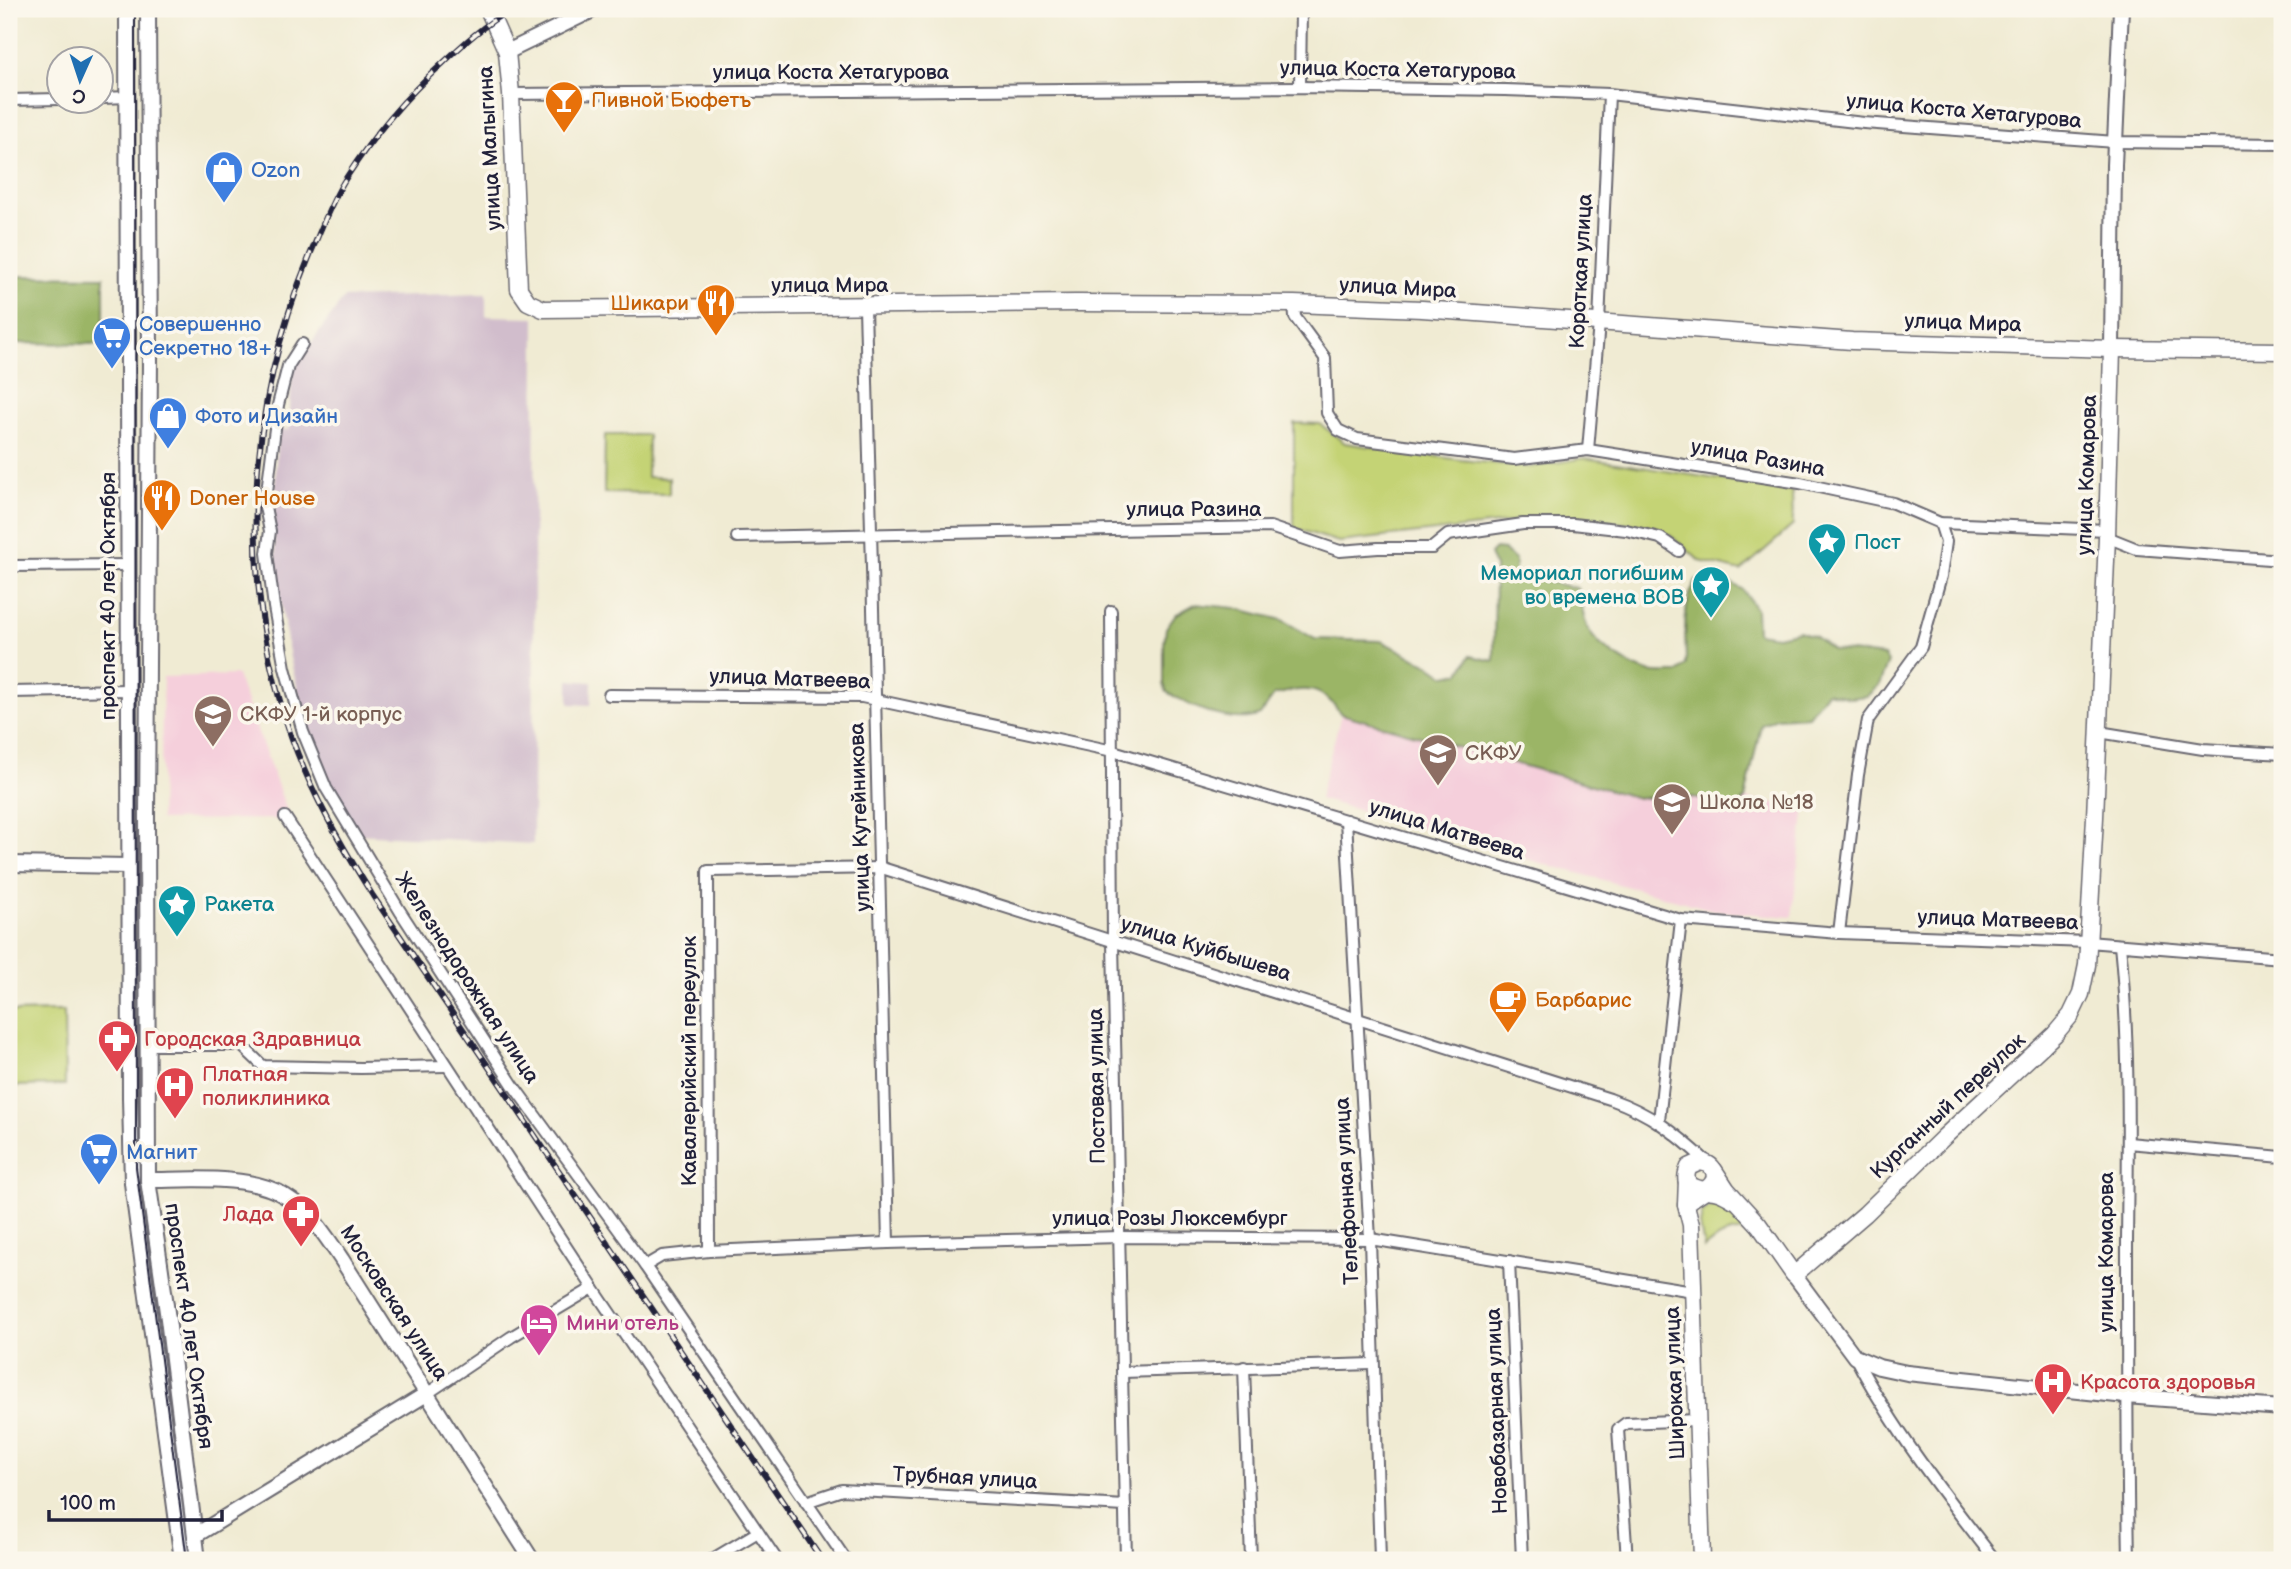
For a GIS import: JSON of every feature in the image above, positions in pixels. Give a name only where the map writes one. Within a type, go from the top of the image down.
[{"type":"main road","name":"улица Малыгина","points":[[488,9],[507,52],[519,289]]},
{"type":"main road","name":"улица Мира","points":[[519,289],[528,302],[543,309],[1294,303],[1422,309],[1852,341],[2282,351]]},
{"type":"main road","name":"улица Комарова","points":[[2088,943],[2107,534],[2112,349]]},
{"type":"main road","name":"Курганный переулок","points":[[1794,1275],[1865,1214],[2055,1034],[2071,1015],[2081,994],[2088,943]]},
{"type":"main road","points":[[1686,1205],[1714,1182],[1712,1168],[1700,1162],[1689,1167],[1687,1176]]},
{"type":"main road","name":"улица Куйбышева","points":[[1712,1168],[1759,1225],[1794,1275]]},
{"type":"main road","name":"улица Куйбышева","points":[[1687,1176],[1693,1188],[1725,1195],[1739,1203]]},
{"type":"main road","name":"Широкая улица","points":[[1687,1176],[1686,1205],[1691,1225],[1702,1560]]},
{"type":"street","name":"проспект 40 лет Октября","points":[[127,9],[132,1183],[182,1560]]},
{"type":"street","name":"проспект 40 лет Октября","points":[[148,9],[148,1180],[198,1560]]},
{"type":"street","points":[[507,52],[595,9]]},
{"type":"street","points":[[1300,87],[1301,9]]},
{"type":"street","name":"улица Комарова","points":[[2112,349],[2115,142],[2121,9]]},
{"type":"street","name":"улица Коста Хетагурова","points":[[511,93],[1300,87],[1505,90],[1609,94],[1864,122],[2115,142],[2282,144]]},
{"type":"street","name":"Короткая улица","points":[[1588,450],[1599,323],[1609,94]]},
{"type":"street","points":[[116,97],[129,97]]},
{"type":"street","points":[[9,100],[46,99]]},
{"type":"street","name":"улица Разина","points":[[1294,303],[1295,317],[1325,358],[1327,413],[1338,430],[1357,439],[1514,459],[1588,450],[1800,483],[1894,503],[1940,523],[2107,534],[2137,549],[2282,560]]},
{"type":"street","name":"улица Кутейникова","points":[[865,306],[882,868],[888,1243]]},
{"type":"street","name":"Железнодорожная улица","points":[[302,344],[288,366],[278,405],[265,507],[270,531],[267,553],[285,668],[303,732],[326,788],[349,829],[513,1085],[645,1266],[846,1560]]},
{"type":"street","points":[[1839,933],[1858,775],[1868,720],[1921,647],[1941,576],[1946,542],[1940,523]]},
{"type":"street","name":"улица Разина","points":[[737,537],[1269,527],[1340,551],[1432,548],[1448,535],[1523,524],[1573,524],[1626,530],[1660,538],[1679,551]]},
{"type":"street","points":[[9,566],[130,565]]},
{"type":"street","name":"Постовая улица","points":[[1111,611],[1113,942],[1126,1560]]},
{"type":"street","points":[[9,692],[129,690]]},
{"type":"street","name":"улица Матвеева","points":[[609,695],[862,697],[1113,751],[1681,920],[1839,933],[2088,943],[2282,958]]},
{"type":"street","points":[[2099,732],[2203,749],[2282,754]]},
{"type":"street","points":[[285,817],[446,1066],[777,1560]]},
{"type":"street","name":"Телефонная улица","points":[[1346,820],[1370,1239],[1380,1560]]},
{"type":"street","points":[[9,864],[129,866]]},
{"type":"street","name":"улица Куйбышева","points":[[708,871],[882,868],[1610,1098],[1659,1121],[1712,1168]]},
{"type":"street","name":"Кавалерийский переулок","points":[[708,871],[709,1251]]},
{"type":"street","points":[[1659,1121],[1681,920]]},
{"type":"street","name":"улица Комарова","points":[[2120,945],[2124,990],[2128,1143],[2126,1396],[2129,1560]]},
{"type":"street","points":[[147,1045],[241,1045],[263,1066],[446,1066]]},
{"type":"street","points":[[1677,1137],[1684,1152],[1687,1176]]},
{"type":"street","points":[[2128,1143],[2282,1157]]},
{"type":"street","name":"проспект 40 лет Октября","points":[[132,1183],[148,1180]]},
{"type":"street","name":"Московская улица","points":[[148,1180],[248,1182],[284,1195],[314,1221],[342,1259],[532,1560]]},
{"type":"street","name":"улица Розы Люксембург","points":[[645,1266],[662,1256],[709,1251],[888,1243],[1119,1237],[1370,1239],[1693,1291]]},
{"type":"street","name":"Новобазарная улица","points":[[1509,1261],[1522,1560]]},
{"type":"street","points":[[1794,1275],[1855,1357],[1876,1396],[1945,1496],[1995,1560]]},
{"type":"street","points":[[196,1535],[428,1393],[511,1337],[593,1287]]},
{"type":"street","points":[[1855,1357],[1879,1367],[1907,1373],[2126,1396],[2282,1408]]},
{"type":"street","points":[[1123,1372],[1373,1364]]},
{"type":"street","points":[[1244,1367],[1251,1560]]},
{"type":"street","points":[[1628,1560],[1618,1429],[1626,1423],[1696,1420]]},
{"type":"street","name":"Трубная улица","points":[[806,1502],[842,1490],[1125,1506]]},
{"type":"street","points":[[711,1560],[758,1532]]},
{"type":"shaded area","points":[[486,294],[486,316],[535,317],[533,844],[356,834],[330,785],[305,719],[290,658],[279,592],[274,535],[277,429],[289,430],[292,369],[344,298]]},
{"type":"shaded area","name":"СКФУ 1-й корпус","points":[[237,675],[290,819],[160,820],[163,677]]},
{"type":"shaded area","points":[[569,680],[592,682],[591,705],[569,704]]},
{"type":"shaded area","points":[[1341,714],[1638,798],[1692,797],[1735,809],[1745,799],[1805,807],[1792,917],[1717,911],[1319,799]]},
{"type":"green space","points":[[9,276],[104,277],[104,344],[9,343]]},
{"type":"green space","points":[[1294,423],[1320,424],[1345,443],[1461,460],[1530,467],[1585,458],[1792,491],[1793,525],[1741,571],[1700,561],[1670,535],[1647,526],[1558,517],[1339,542],[1294,528]]},
{"type":"green space","points":[[605,435],[648,435],[647,477],[669,478],[669,494],[604,493]]},
{"type":"green space","points":[[1495,549],[1504,550],[1515,560],[1515,575],[1577,588],[1586,624],[1592,636],[1615,655],[1649,672],[1677,673],[1686,665],[1685,622],[1691,591],[1696,581],[1714,576],[1721,577],[1743,590],[1756,609],[1757,633],[1777,636],[1799,631],[1814,636],[1833,650],[1884,656],[1888,662],[1879,685],[1867,696],[1850,698],[1827,692],[1808,716],[1776,718],[1761,725],[1745,799],[1735,809],[1692,797],[1638,798],[1341,714],[1327,698],[1312,691],[1274,695],[1260,715],[1249,718],[1224,717],[1199,709],[1167,692],[1164,684],[1166,628],[1175,615],[1195,604],[1235,608],[1282,620],[1315,639],[1381,641],[1446,676],[1460,673],[1470,656],[1494,661],[1495,567],[1490,554]]},
{"type":"green space","points":[[64,1011],[65,1085],[11,1086],[9,1012]]},
{"type":"green space","points":[[1723,1204],[1734,1209],[1762,1235],[1757,1238],[1744,1232],[1730,1233],[1704,1248],[1700,1225],[1702,1213],[1711,1206]]},
{"type":"tram line","points":[[135,9],[136,1167],[187,1560]]},
{"type":"railway","points":[[511,9],[492,21],[427,78],[367,147],[331,206],[289,313],[273,372],[262,432],[256,493],[256,554],[262,616],[273,676],[291,736],[317,798],[373,896],[822,1560]]},
{"type":"place","name":"Пивной Бюфетъ","points":[[564,134]]},
{"type":"place","name":"Ozon","points":[[224,204]]},
{"type":"place","name":"Шикари","points":[[716,337]]},
{"type":"place","name":"Совершенно Секретно 18+","points":[[112,370]]},
{"type":"place","name":"Фото и Дизайн","points":[[168,450]]},
{"type":"place","name":"Doner House","points":[[162,532]]},
{"type":"place","name":"Пост","points":[[1827,576]]},
{"type":"place","name":"Мемориал погибшим во времена ВОВ","points":[[1711,619]]},
{"type":"place","name":"СКФУ 1-й корпус","points":[[213,748]]},
{"type":"place","name":"СКФУ","points":[[1438,787]]},
{"type":"place","name":"Школа №18","points":[[1672,836]]},
{"type":"place","name":"Ракета","points":[[177,938]]},
{"type":"place","name":"Барбарис","points":[[1508,1034]]},
{"type":"place","name":"Городская Здравница","points":[[117,1073]]},
{"type":"place","name":"Платная поликлиника","points":[[175,1120]]},
{"type":"place","name":"Магнит","points":[[99,1186]]},
{"type":"place","name":"Лада","points":[[301,1248]]},
{"type":"place","name":"Мини отель","points":[[539,1357]]},
{"type":"place","name":"Красота здоровья","points":[[2053,1416]]}]
